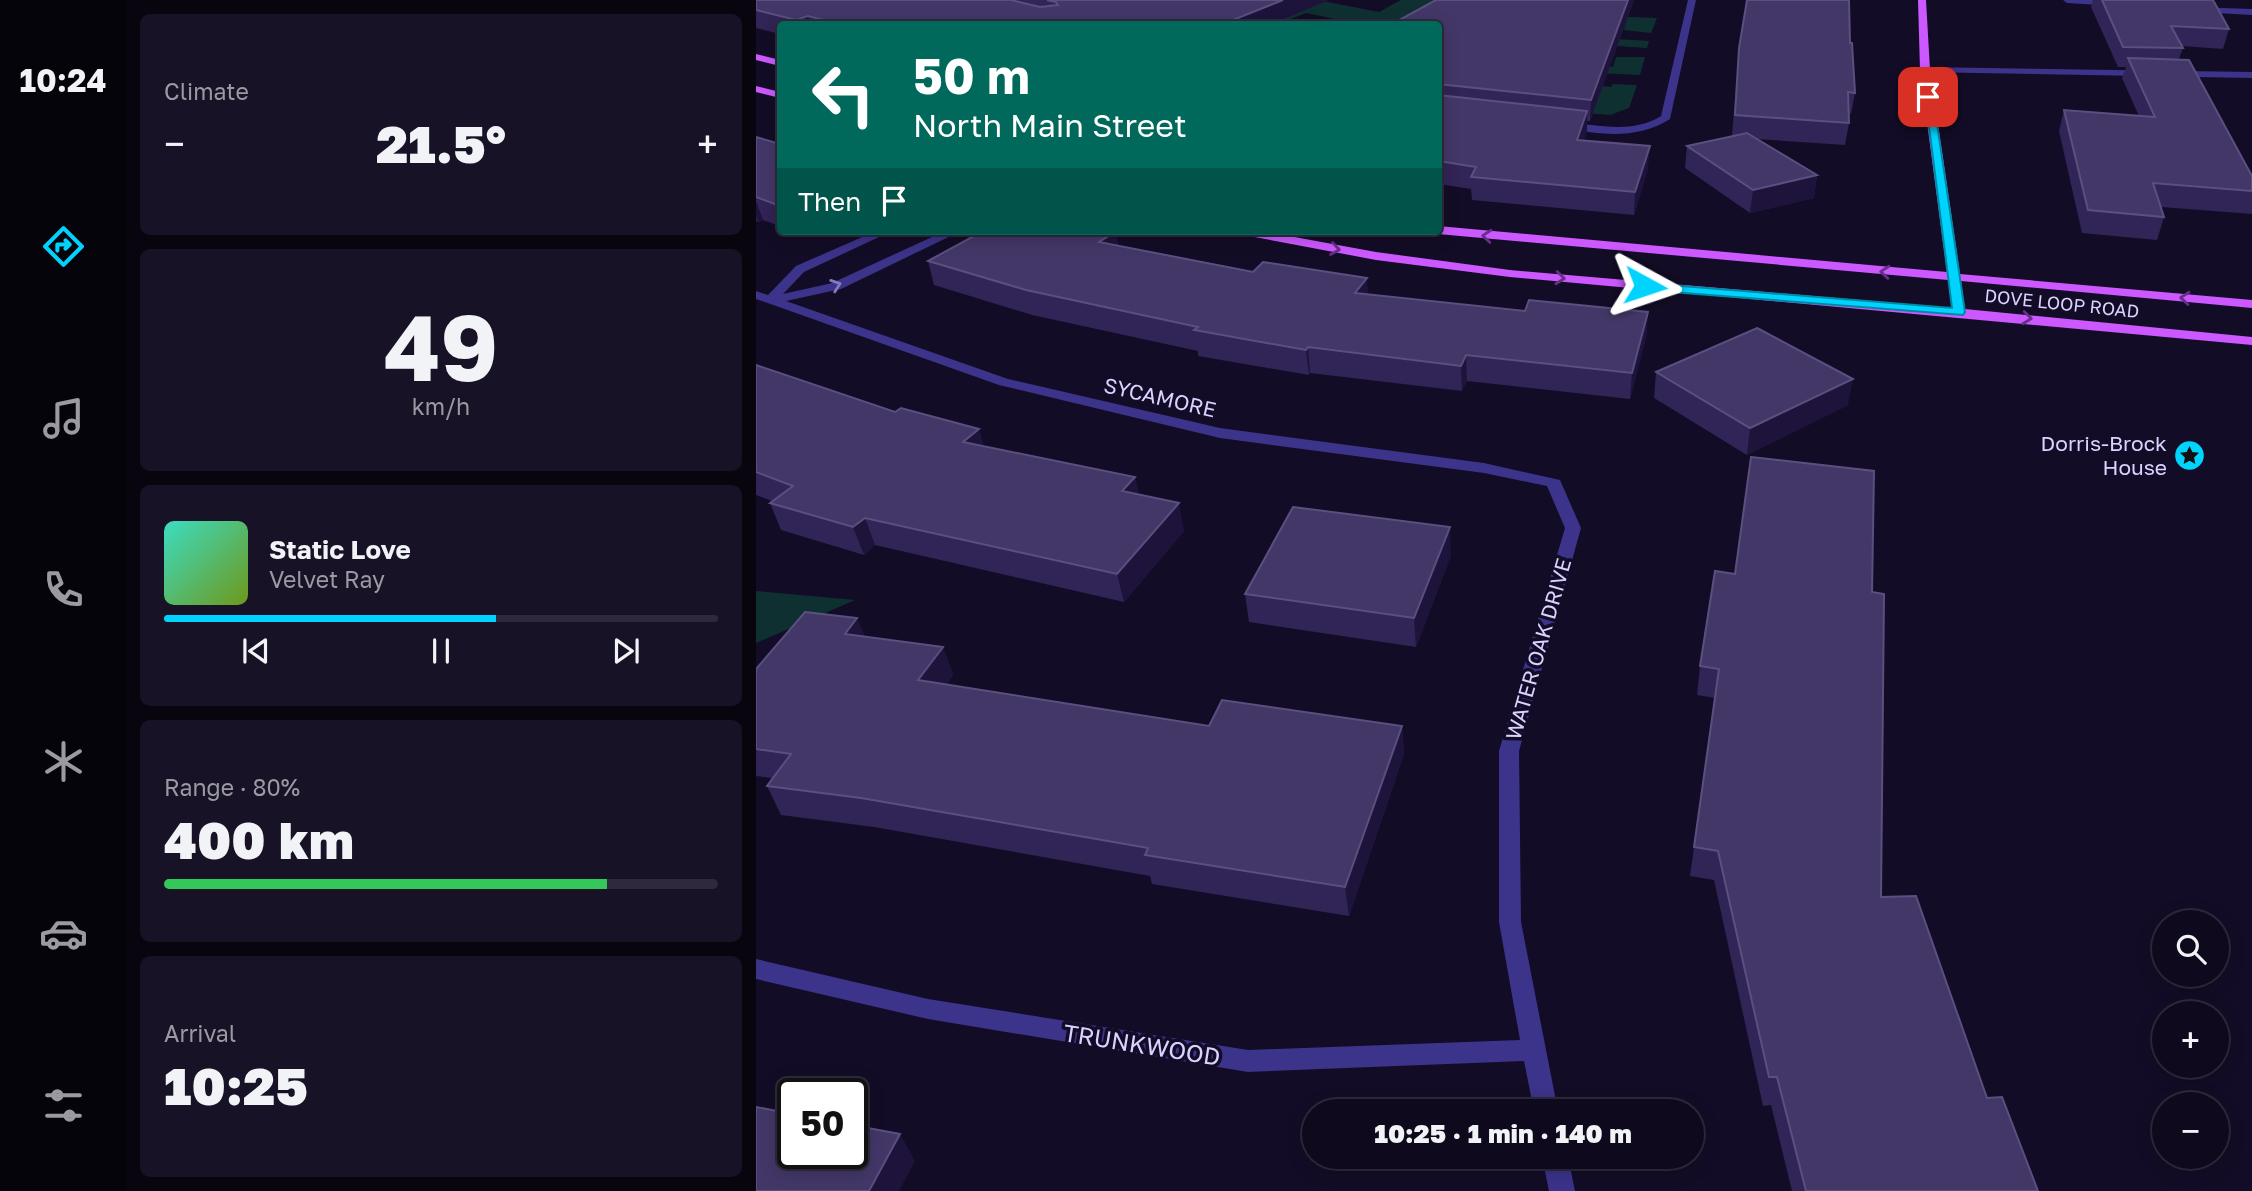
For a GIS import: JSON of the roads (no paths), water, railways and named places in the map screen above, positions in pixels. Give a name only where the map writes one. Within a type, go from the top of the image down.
[{"type":"main road","points":[[1922,0],[1925,70],[1959,312]]},
{"type":"main road","points":[[756,57],[777,62]]},
{"type":"main road","points":[[756,89],[777,94]]},
{"type":"main road","name":"DOVE LOOP ROAD","points":[[1442,230],[2252,304]]},
{"type":"main road","name":"DOVE LOOP ROAD","points":[[1262,235],[1297,243],[1457,267],[2252,341]]},
{"type":"street","points":[[1551,124],[1629,131],[1655,126],[1666,117],[1692,0]]},
{"type":"street","points":[[2067,0],[2133,4]]},
{"type":"street","points":[[2185,8],[2252,12]]},
{"type":"street","points":[[1925,70],[2072,70],[2252,75]]},
{"type":"street","points":[[761,300],[800,269],[877,235]]},
{"type":"street","points":[[761,300],[836,286],[946,235]]},
{"type":"street","name":"SYCAMORE","points":[[761,300],[1004,382],[1207,430],[1484,468],[1554,483]]},
{"type":"street","name":"WATER OAK DRIVE","points":[[1544,1099],[1510,922],[1509,751],[1573,528],[1554,483]]},
{"type":"street","name":"TRUNKWOOD","points":[[756,969],[928,1009],[1248,1061],[1535,1050]]},
{"type":"street","points":[[1557,1169],[1562,1191]]},
{"type":"place","name":"Dorris-Brock House","points":[[2190,455]]}]
